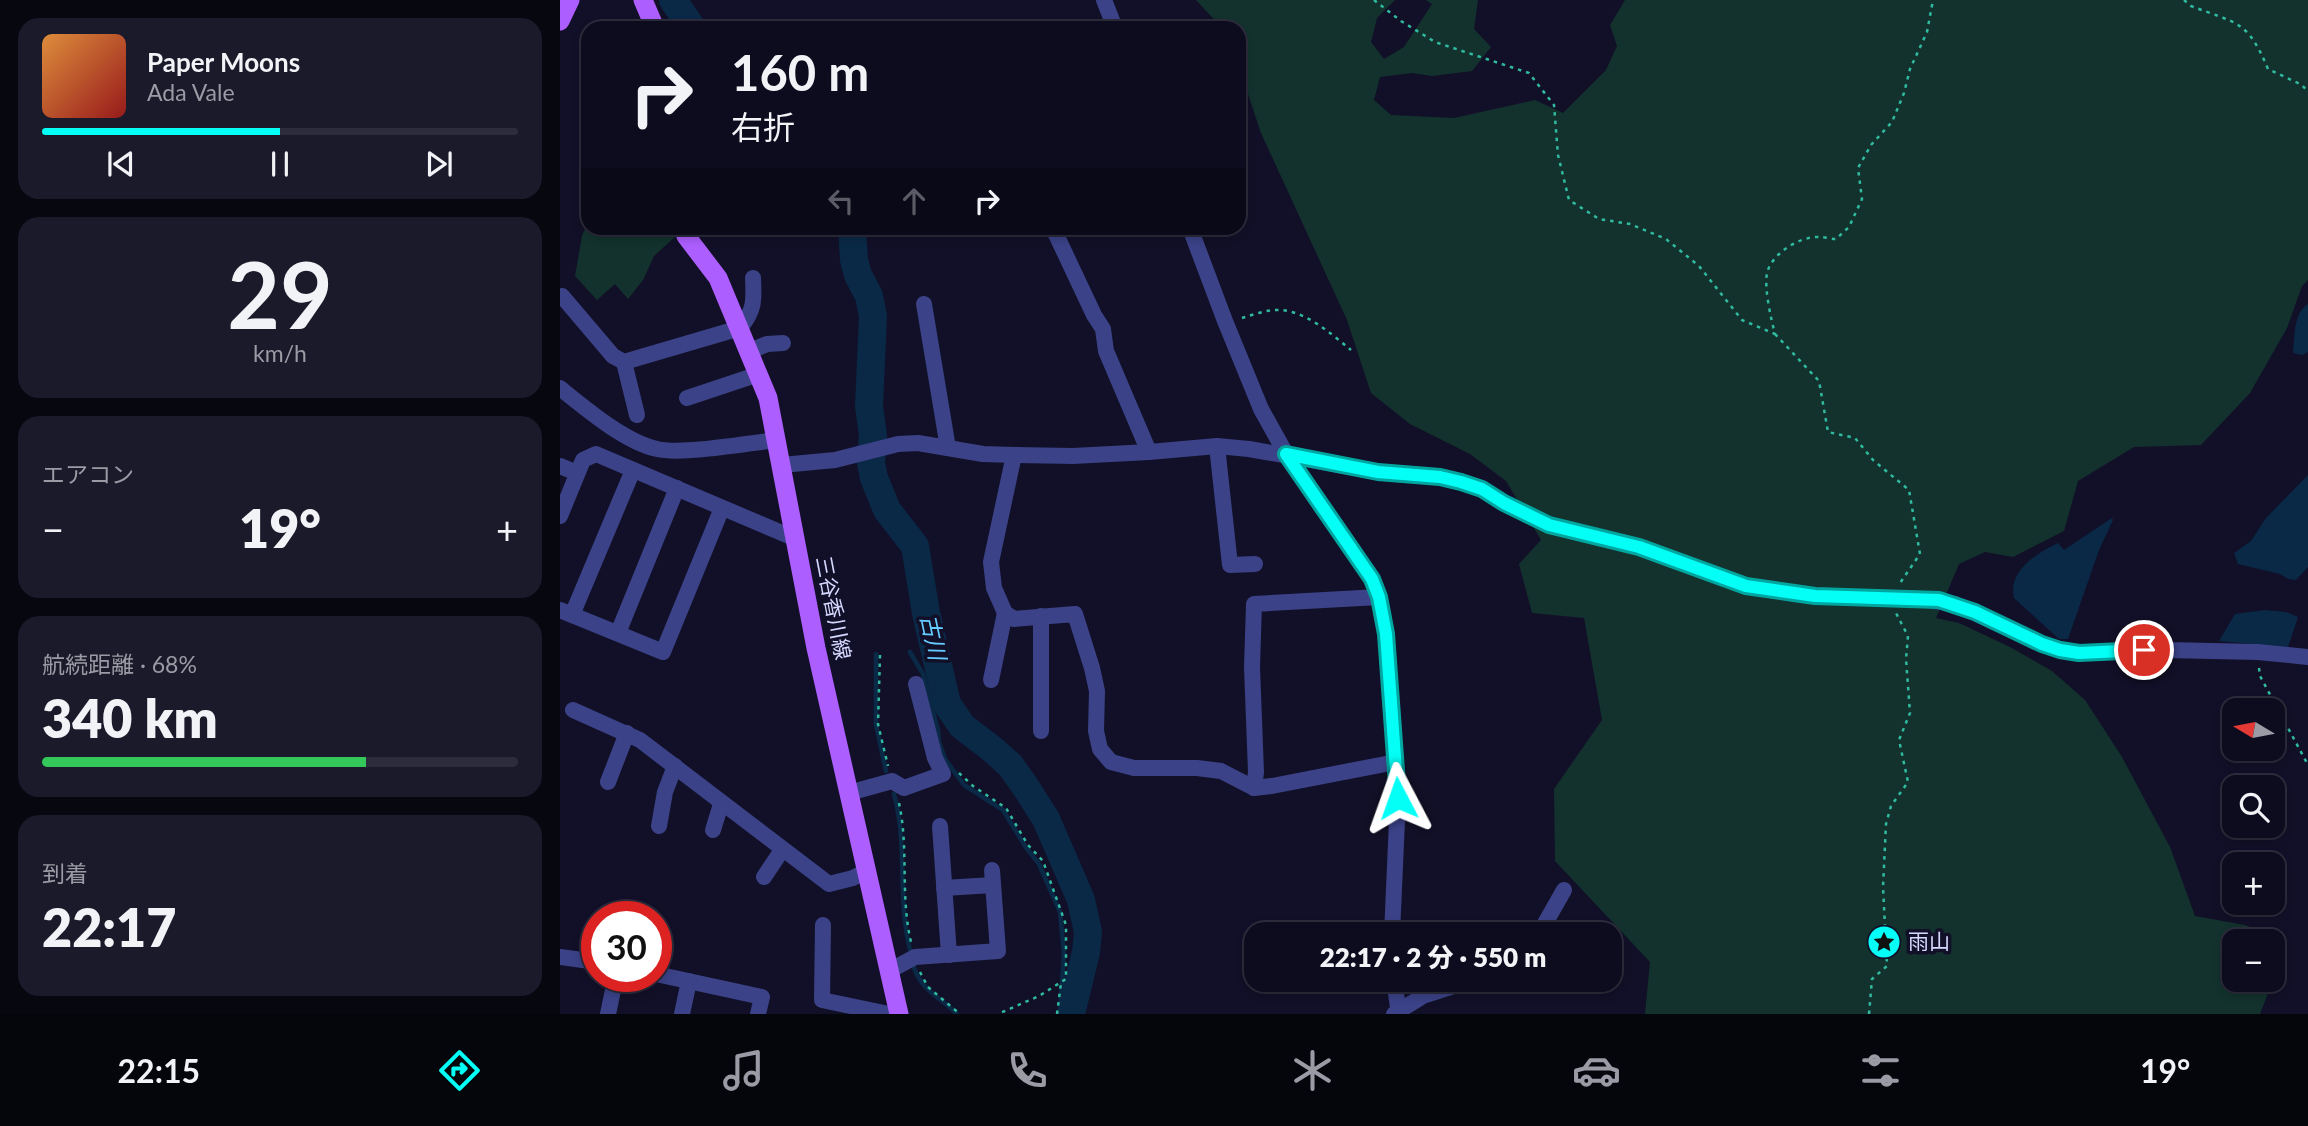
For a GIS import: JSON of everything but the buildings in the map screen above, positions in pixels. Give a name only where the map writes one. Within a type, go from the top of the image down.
[{"type":"main road","points":[[560,21],[570,0]]},
{"type":"main road","points":[[643,0],[652,21]]},
{"type":"main road","name":"三谷香川線","points":[[686,235],[718,278],[768,398],[816,648],[899,1014]]},
{"type":"street","points":[[1104,0],[1112,21]]},
{"type":"street","points":[[1056,235],[1094,315],[1103,328],[1106,351],[1149,453]]},
{"type":"street","points":[[1193,235],[1261,409],[1286,454],[1372,579],[1379,597],[1386,634],[1398,798],[1393,922]]},
{"type":"street","points":[[562,296],[613,356],[624,362],[740,328],[751,315],[754,300],[753,278]]},
{"type":"street","points":[[924,304],[948,447]]},
{"type":"street","points":[[750,352],[767,344],[783,343]]},
{"type":"street","points":[[624,362],[637,415]]},
{"type":"street","points":[[687,398],[760,374]]},
{"type":"street","points":[[560,388],[611,425],[642,444],[659,450],[684,450],[777,440]]},
{"type":"street","points":[[782,465],[835,460],[918,443],[983,454],[1014,455],[1149,453],[1217,446],[1286,454],[1378,472],[1440,477],[1461,482],[1482,489],[1549,525],[1639,547],[1746,586],[1801,595],[1939,600],[1955,604],[2060,650],[2079,653],[2165,650],[2258,652],[2308,657]]},
{"type":"street","points":[[1217,446],[1230,565],[1255,564]]},
{"type":"street","points":[[560,516],[583,460],[596,454],[796,539]]},
{"type":"street","points":[[1014,455],[991,562],[994,588],[1005,613],[1014,619],[1074,614],[1093,668],[1097,691],[1096,731],[1100,749],[1111,762],[1134,768],[1197,768],[1222,771],[1254,788],[1396,762]]},
{"type":"street","points":[[560,466],[577,472]]},
{"type":"street","points":[[633,470],[566,613],[663,652],[723,508]]},
{"type":"street","points":[[618,633],[677,488]]},
{"type":"street","points":[[1254,788],[1254,604],[1379,597]]},
{"type":"street","points":[[991,680],[1005,613]]},
{"type":"street","points":[[1041,616],[1041,732]]},
{"type":"street","points":[[849,793],[892,782],[904,788],[943,774],[935,758],[915,684]]},
{"type":"street","points":[[573,710],[626,733],[675,766],[721,804],[830,884],[853,878],[866,871]]},
{"type":"street","points":[[608,782],[626,733]]},
{"type":"street","points":[[659,826],[664,792],[675,766]]},
{"type":"street","points":[[713,830],[721,804]]},
{"type":"street","points":[[940,826],[949,955]]},
{"type":"street","points":[[764,877],[782,850]]},
{"type":"street","points":[[889,971],[915,957],[998,951],[993,878],[944,888]]},
{"type":"street","points":[[1546,922],[1564,890]]},
{"type":"street","points":[[823,925],[822,1000],[889,1014]]},
{"type":"street","points":[[560,957],[581,960]]},
{"type":"street","points":[[672,977],[762,997],[758,1014]]},
{"type":"street","points":[[682,1014],[689,981]]},
{"type":"street","points":[[608,1014],[613,992]]},
{"type":"street","points":[[1395,992],[1397,1013],[1423,996],[1436,992]]},
{"type":"path","points":[[1374,0],[1435,42],[1529,74],[1554,104],[1559,155],[1569,200],[1599,219],[1630,224],[1665,239],[1699,266],[1742,320],[1775,334],[1819,381],[1828,432],[1854,438],[1874,460],[1909,490],[1920,554],[1890,598],[1908,636],[1906,659],[1910,713],[1899,740],[1908,782],[1891,806],[1886,824],[1883,887],[1887,966],[1872,979],[1869,1014]]},
{"type":"path","points":[[1775,334],[1770,317],[1766,275],[1771,263],[1784,250],[1802,239],[1819,236],[1836,239],[1849,227],[1861,199],[1858,168],[1871,145],[1892,122],[1910,69],[1927,32],[1933,0]]},
{"type":"path","points":[[2184,0],[2190,6],[2244,27],[2256,41],[2268,69],[2302,85],[2308,92]]},
{"type":"path","points":[[1225,321],[1275,310],[1297,313],[1351,350]]},
{"type":"path","points":[[2258,652],[2260,676],[2308,765]]},
{"type":"path","points":[[880,654],[878,724],[903,820],[906,922],[921,977],[928,987],[960,1014]]},
{"type":"path","points":[[954,767],[973,786],[1006,808],[1028,845],[1043,861],[1066,925],[1066,979],[1039,996],[999,1014]]},
{"type":"path","points":[[1057,1014],[1060,982]]},
{"type":"green space","points":[[1196,0],[1395,0],[1377,18],[1371,42],[1384,59],[1404,47],[1432,4],[1426,0],[1478,0],[1474,29],[1491,47],[1472,71],[1432,76],[1412,73],[1380,77],[1374,100],[1391,115],[1454,118],[1535,100],[1563,113],[1606,70],[1617,46],[1610,25],[1625,0],[2308,0],[2308,280],[2302,286],[2287,328],[2250,393],[2201,445],[2134,447],[2078,481],[2064,531],[2013,557],[1985,552],[1959,564],[1936,618],[1959,623],[2010,647],[2052,671],[2085,700],[2122,757],[2170,847],[2195,916],[2255,929],[2222,929],[2222,992],[2268,992],[2260,1014],[1645,1014],[1650,962],[1622,932],[1622,922],[1612,922],[1555,861],[1554,789],[1602,720],[1584,618],[1532,613],[1519,564],[1541,540],[1506,481],[1470,454],[1410,424],[1371,393],[1347,320],[1261,133],[1246,88],[1246,21],[1216,21]]},
{"type":"green space","points":[[582,236],[676,236],[654,256],[643,280],[628,299],[615,284],[597,300],[575,276]]},
{"type":"water","points":[[2308,304],[2308,352],[2302,355],[2293,353],[2295,333],[2297,319]]},
{"type":"water","points":[[2308,475],[2308,567],[2296,580],[2238,564],[2234,553],[2251,541],[2266,518]]},
{"type":"water","points":[[2112,518],[2068,639],[2059,639],[2014,598],[2015,579],[2019,571],[2041,552],[2058,543],[2064,550]]},
{"type":"water","points":[[2265,610],[2286,612],[2298,617],[2288,647],[2219,641],[2235,614]]},
{"type":"waterway","name":"古川","points":[[673,0],[687,21]]},
{"type":"waterway","name":"古川","points":[[852,235],[854,260],[869,296],[873,316],[869,406],[874,478],[887,510],[915,546],[926,613],[947,704],[962,726],[1010,765],[1025,786],[1046,819],[1081,900],[1088,932],[1086,952],[1071,1014]]},
{"type":"waterway","points":[[910,652],[923,674],[945,759],[964,785],[1003,810],[1039,864],[1060,912],[1064,953],[1060,1014]]},
{"type":"waterway","points":[[876,654],[876,725],[886,771]]},
{"type":"waterway","points":[[894,794],[901,833],[904,911],[910,950]]},
{"type":"waterway","points":[[913,964],[925,986],[957,1014]]},
{"type":"place","name":"雨山","points":[[1884,942]]},
{"type":"route","points":[[1398,798],[1386,634],[1379,597],[1372,579],[1286,454],[1378,472],[1440,477],[1461,482],[1482,489],[1549,525],[1639,547],[1746,586],[1801,595],[1939,600],[1975,612],[2060,650],[2079,653],[2144,650]]}]
